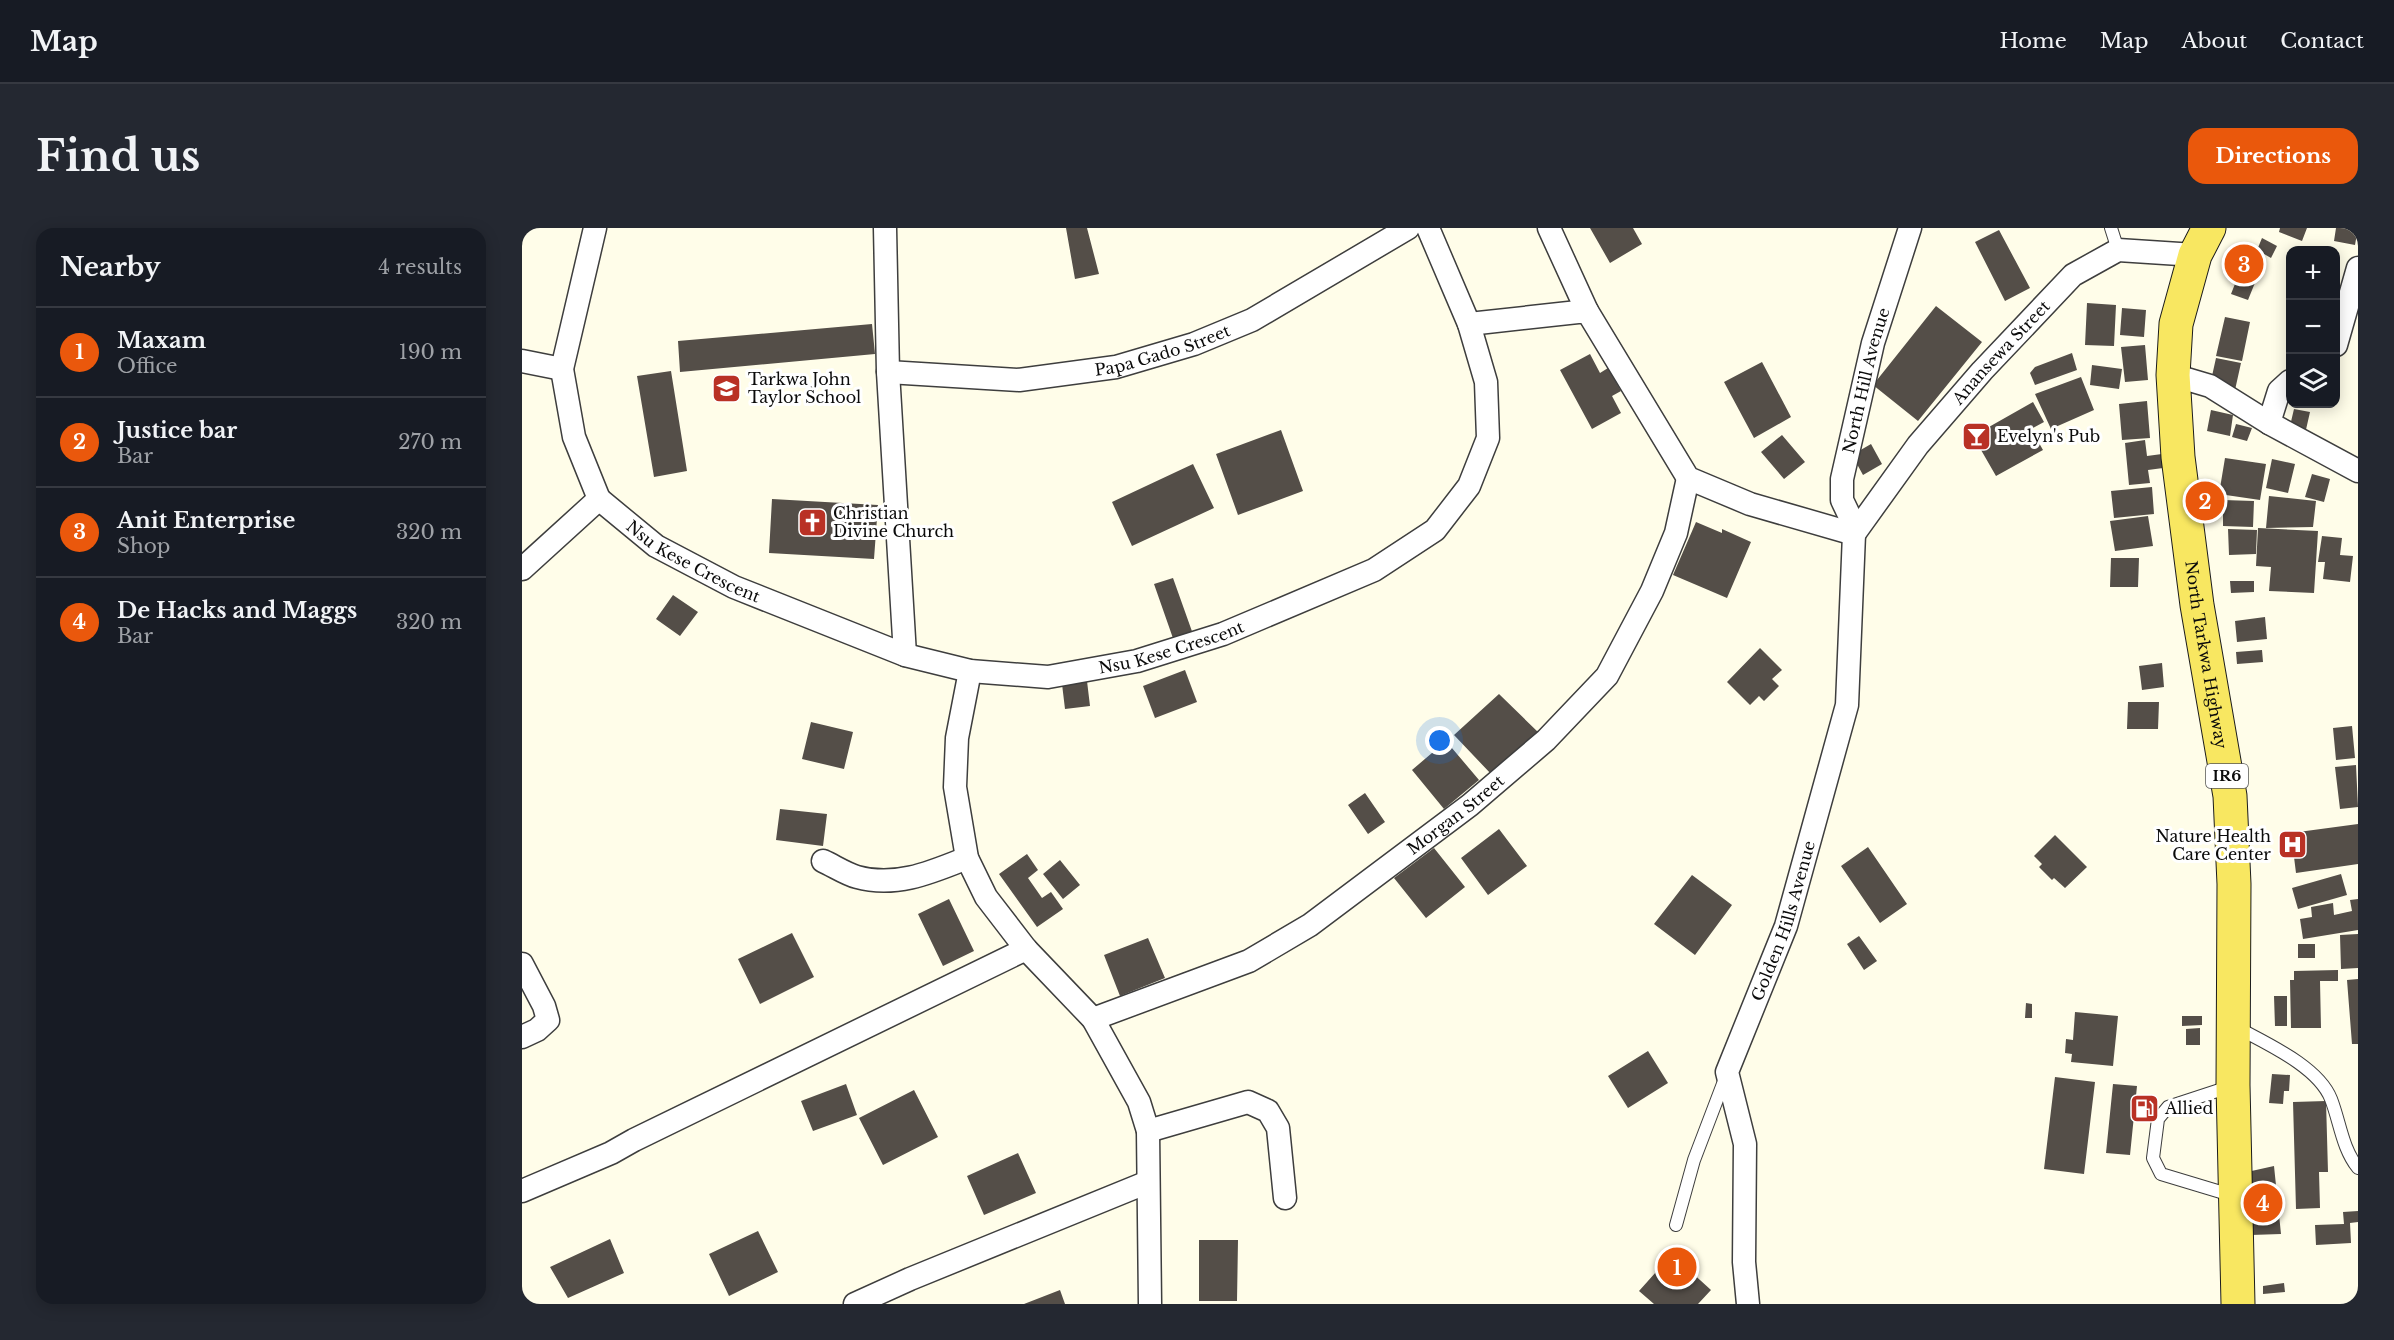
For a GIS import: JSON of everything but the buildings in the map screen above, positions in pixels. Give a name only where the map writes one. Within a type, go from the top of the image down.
[{"type":"main road","name":"North Tarkwa Highway","points":[[2202,241],[2176,324],[2173,375],[2178,457],[2197,605],[2230,796],[2234,884],[2233,1085],[2238,1304]]},
{"type":"street","points":[[522,569],[599,499],[574,437],[562,369],[595,228]]},
{"type":"street","points":[[885,228],[888,372],[905,655]]},
{"type":"street","name":"Papa Gado Street","points":[[888,372],[1019,380],[1116,366],[1194,344],[1252,320],[1408,228]]},
{"type":"street","name":"Nsu Kese Crescent","points":[[599,499],[656,546],[734,587],[905,655],[970,671],[1048,677],[1137,661],[1222,634],[1374,570],[1435,530],[1470,486],[1488,438],[1486,382],[1469,324],[1428,228]]},
{"type":"street","points":[[1549,228],[1587,311],[1688,478],[1750,504],[1854,534]]},
{"type":"street","name":"North Hill Avenue","points":[[1854,534],[1852,521],[1842,500],[1842,479],[1873,343],[1910,228]]},
{"type":"street","points":[[2118,250],[2202,241]]},
{"type":"street","name":"Anansewa Street","points":[[1854,534],[1918,445],[1982,371],[2073,275],[2118,250]]},
{"type":"street","points":[[2340,331],[2358,268]]},
{"type":"street","points":[[1469,324],[1587,311]]},
{"type":"street","points":[[522,361],[562,369]]},
{"type":"street","points":[[2173,375],[2210,386],[2269,423],[2358,471]]},
{"type":"street","points":[[2269,423],[2279,391],[2286,385]]},
{"type":"street","name":"Morgan Street","points":[[1093,1019],[1249,961],[1310,925],[1470,805],[1546,740],[1607,676],[1652,591],[1676,533],[1688,478]]},
{"type":"street","name":"Golden Hills Avenue","points":[[1727,1072],[1786,926],[1847,705],[1854,534]]},
{"type":"street","points":[[970,671],[957,738],[955,787],[967,858],[986,897],[1026,949],[1093,1019],[1139,1102],[1148,1131],[1150,1304]]},
{"type":"street","points":[[823,861],[857,877],[887,881],[916,878],[967,858]]},
{"type":"street","points":[[522,1191],[611,1153],[1026,949]]},
{"type":"street","points":[[522,964],[544,1006],[548,1020],[537,1030],[522,1037]]},
{"type":"street","points":[[1727,1072],[1745,1144],[1744,1262],[1748,1304]]},
{"type":"street","points":[[1148,1131],[1248,1102],[1268,1111],[1278,1128],[1285,1198]]},
{"type":"street","points":[[855,1304],[910,1279],[1148,1182]]},
{"type":"lane","points":[[2111,228],[2118,250]]},
{"type":"lane","points":[[2234,1026],[2306,1066],[2330,1096],[2349,1157],[2358,1168]]},
{"type":"lane","points":[[1676,1225],[1694,1160],[1727,1072]]},
{"type":"lane","points":[[2233,1085],[2168,1107],[2158,1119],[2153,1158],[2161,1174],[2237,1197]]},
{"type":"place","name":"Anit Enterprise","points":[[2244,264]]},
{"type":"place","name":"Tarkwa John Taylor School","points":[[727,388]]},
{"type":"place","name":"Evelyn's Pub","points":[[1976,436]]},
{"type":"place","name":"Justice bar","points":[[2205,501]]},
{"type":"place","name":"Christian Divine Church","points":[[812,522]]},
{"type":"place","name":"Nature Health Care Center","points":[[2292,845]]},
{"type":"place","name":"Allied","points":[[2144,1108]]},
{"type":"place","name":"De Hacks and Maggs","points":[[2263,1203]]},
{"type":"place","name":"Maxam","points":[[1677,1267]]}]
